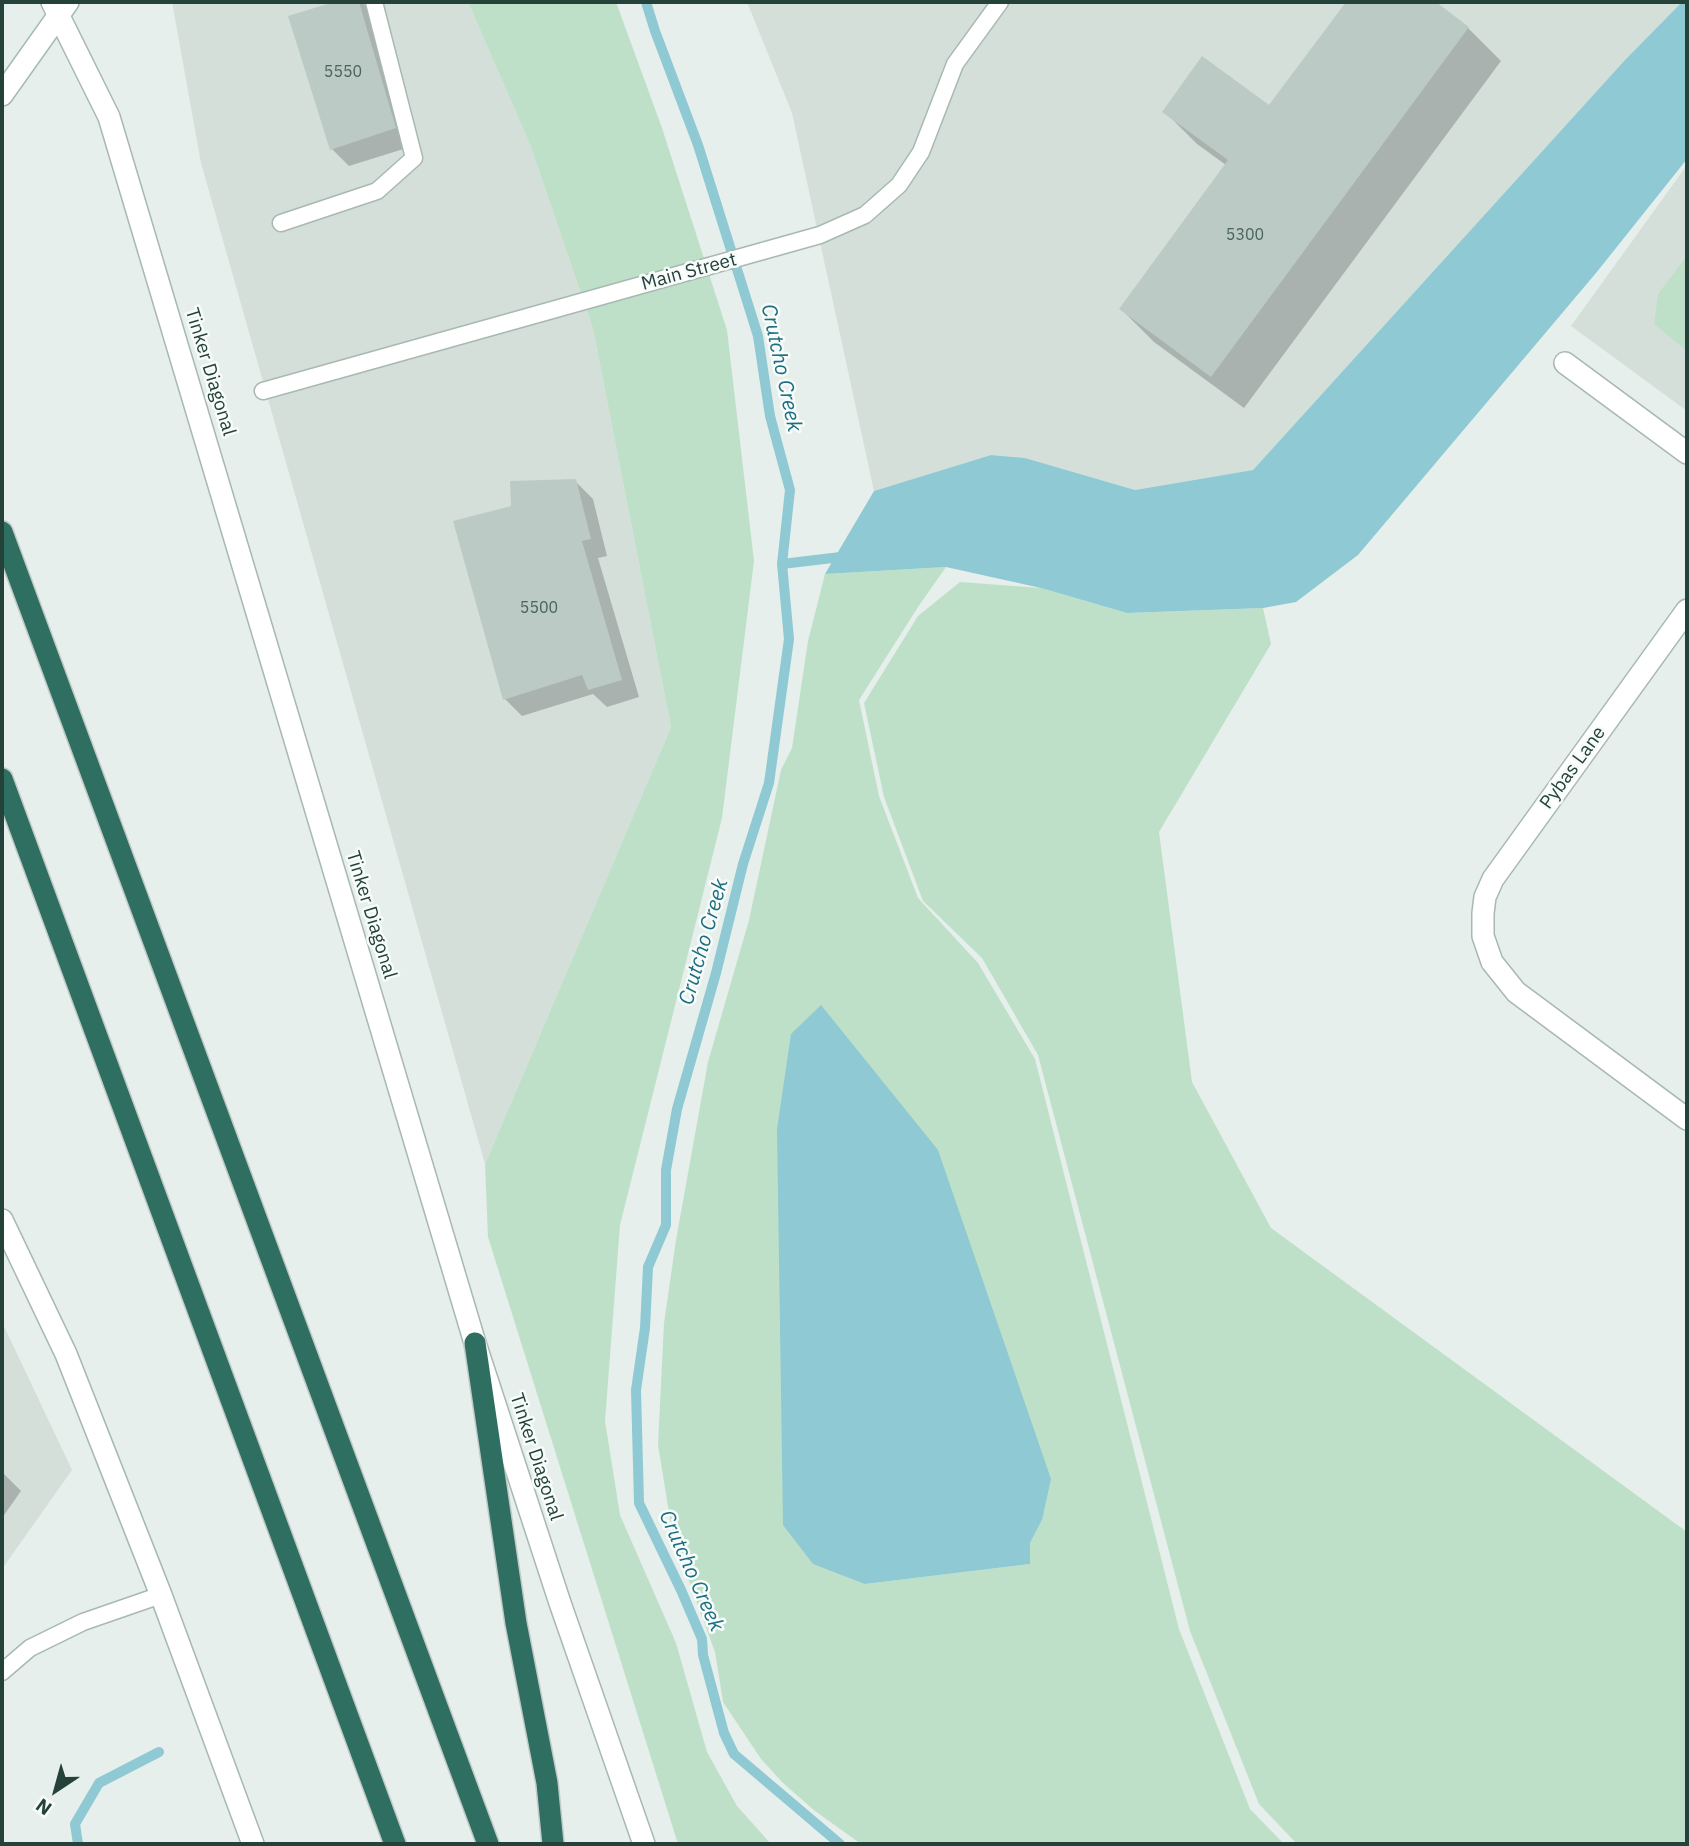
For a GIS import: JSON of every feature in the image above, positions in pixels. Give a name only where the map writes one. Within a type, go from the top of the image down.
[{"type":"highway","points":[[2,532],[488,1844]]},
{"type":"highway","points":[[2,779],[395,1844]]},
{"type":"highway","points":[[475,1343],[516,1623],[547,1783],[552,1844]]},
{"type":"street","points":[[2,95],[60,6]]},
{"type":"street","name":"Tinker Diagonal","points":[[60,6],[109,117],[475,1343],[556,1590],[644,1844]]},
{"type":"street","points":[[1565,363],[1687,453]]},
{"type":"street","name":"Pybas Lane","points":[[1687,610],[1493,879],[1485,897],[1483,936],[1492,962],[1516,992],[1687,1119]]},
{"type":"street","points":[[2,1220],[66,1353],[253,1844]]},
{"type":"lane","points":[[281,223],[377,191],[414,159],[374,2]]},
{"type":"lane","name":"Main Street","points":[[263,391],[820,236],[864,215],[899,185],[921,152],[955,64],[1000,2]]},
{"type":"lane","points":[[2,1672],[30,1648],[73,1627],[160,1595]]},
{"type":"shaded area","points":[[172,2],[468,2],[531,147],[593,329],[671,727],[485,1164],[201,163]]},
{"type":"shaded area","points":[[747,2],[1682,2],[1625,60],[1253,470],[1135,490],[1025,458],[991,455],[874,491],[792,113]]},
{"type":"shaded area","points":[[1687,165],[1687,411],[1571,326]]},
{"type":"shaded area","points":[[2,1322],[72,1470],[2,1569]]},
{"type":"green space","points":[[468,2],[616,2],[662,128],[727,330],[754,561],[722,818],[620,1225],[605,1421],[620,1515],[676,1643],[707,1752],[737,1806],[771,1844],[678,1844],[488,1237],[485,1164],[671,727],[593,329],[531,147]]},
{"type":"green space","points":[[1687,256],[1687,351],[1654,324],[1658,294]]},
{"type":"green space","points":[[946,567],[859,700],[879,796],[918,898],[978,963],[1035,1059],[1179,1629],[1250,1809],[1284,1844],[861,1844],[815,1811],[783,1783],[761,1759],[723,1702],[715,1652],[673,1537],[658,1445],[664,1323],[708,1062],[749,920],[781,770],[792,748],[808,641],[825,574]],"holes":[[[1042,1520],[1030,1543],[1030,1564],[865,1584]]]},
{"type":"green space","points":[[960,582],[1041,588],[1127,613],[1263,608],[1271,644],[1159,832],[1192,1082],[1271,1228],[1687,1532],[1687,1844],[1297,1844],[1259,1804],[1190,1631],[1038,1055],[982,958],[923,901],[884,797],[864,703],[918,616]]},
{"type":"water","points":[[1682,2],[1687,2],[1687,159],[1596,273],[1358,555],[1296,602],[1263,608],[1127,613],[1041,588],[946,567],[825,574],[874,491],[991,455],[1025,458],[1135,490],[1253,470],[1625,60]]},
{"type":"water","points":[[821,1005],[938,1150],[1051,1479],[1042,1520],[1030,1543],[1030,1564],[865,1584],[813,1564],[783,1525],[777,1129],[791,1034]]},
{"type":"building","points":[[334,2],[359,2],[396,128],[330,150],[288,16]]},
{"type":"building","points":[[1346,2],[1436,2],[1469,27],[1211,377],[1119,309],[1228,160],[1162,112],[1202,56],[1269,105]]},
{"type":"building","points":[[576,479],[591,539],[582,541],[622,680],[588,690],[582,675],[503,700],[453,521],[511,506],[510,481]]},
{"type":"waterway","name":"Crutcho Creek","points":[[646,2],[698,145],[758,336],[770,416],[790,490],[782,564],[789,639],[769,783],[743,864],[716,973],[677,1109],[666,1170],[666,1225],[648,1267],[645,1328],[636,1390],[639,1503],[702,1639],[703,1655],[724,1733],[734,1754],[840,1844]]},
{"type":"waterway","points":[[782,564],[849,556]]},
{"type":"waterway","points":[[78,1844],[75,1824],[99,1783],[159,1752]]}]
